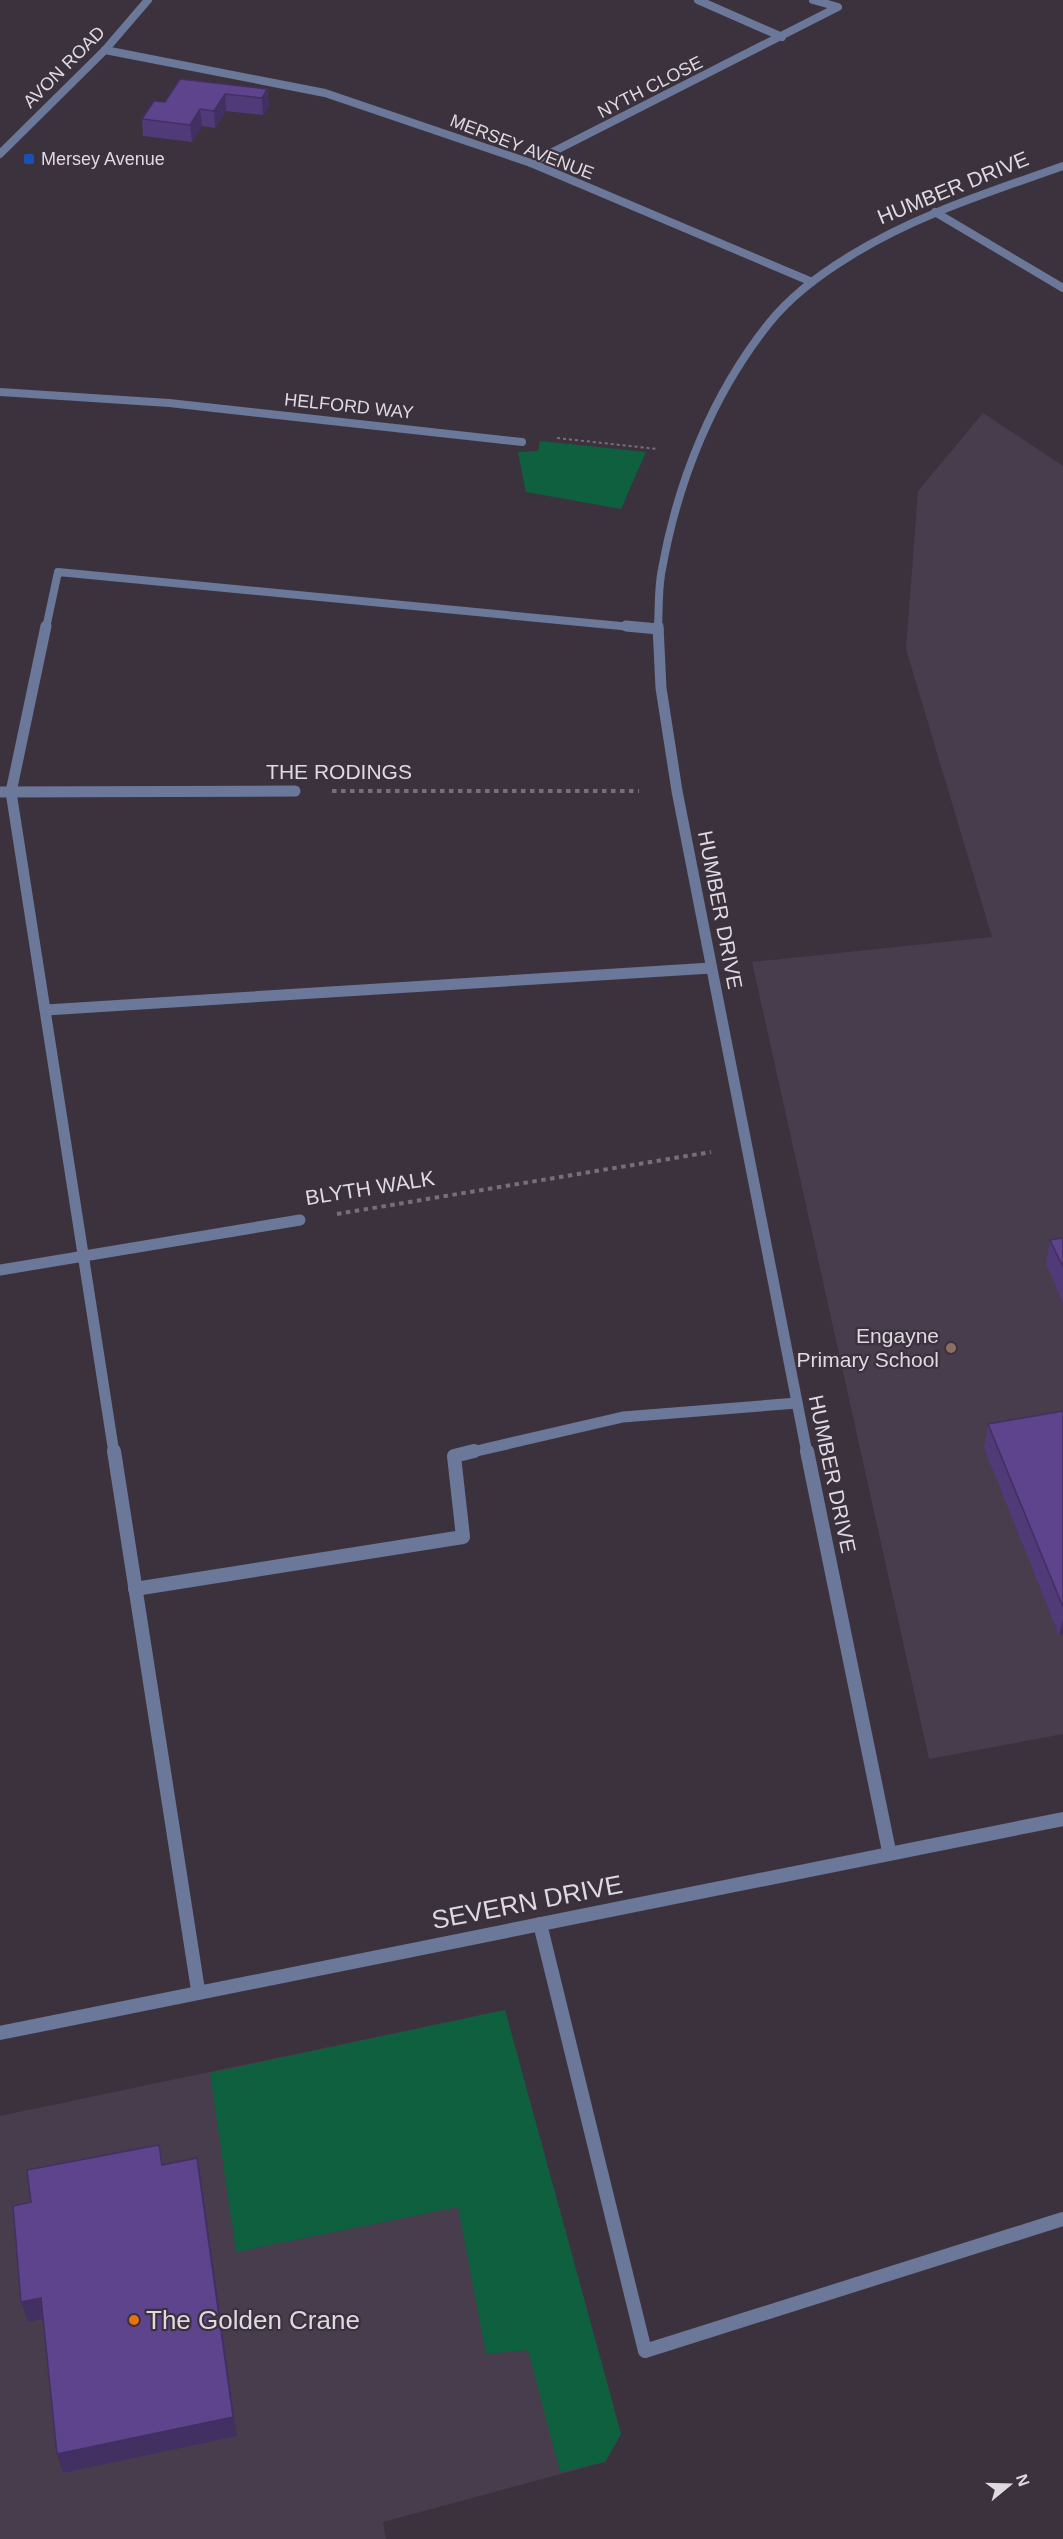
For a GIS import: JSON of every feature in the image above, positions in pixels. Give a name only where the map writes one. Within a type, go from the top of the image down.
[{"type":"street","name":"AVON ROAD","points":[[0,154],[105,50],[148,0]]},
{"type":"street","points":[[698,0],[782,37]]},
{"type":"street","name":"NYTH CLOSE","points":[[531,163],[838,7],[813,0]]},
{"type":"street","name":"MERSEY AVENUE","points":[[105,50],[325,93],[531,163],[812,282]]},
{"type":"street","name":"HUMBER DRIVE","points":[[889,1851],[797,1403],[677,791],[661,688],[658,630],[661,571],[693,453],[714,410],[751,348],[771,320],[812,282],[850,256],[935,212],[1063,166]]},
{"type":"street","points":[[935,212],[1063,288]]},
{"type":"street","name":"HELFORD WAY","points":[[0,392],[169,403],[522,442]]},
{"type":"street","points":[[198,1990],[46,1010],[6,792],[58,572],[658,630]]},
{"type":"street","name":"THE RODINGS","points":[[6,792],[295,791]]},
{"type":"street","points":[[46,1010],[711,968]]},
{"type":"street","name":"BLYTH WALK","points":[[0,1270],[300,1220]]},
{"type":"street","points":[[135,1588],[463,1537],[454,1455],[623,1417],[797,1403]]},
{"type":"street","name":"SEVERN DRIVE","points":[[0,2033],[198,1990],[540,1924],[889,1851],[1063,1819]]},
{"type":"street","points":[[540,1924],[645,2350],[1063,2219]]},
{"type":"path","points":[[522,442],[539,436],[693,453]]},
{"type":"path","name":"THE RODINGS","points":[[295,791],[677,791]]},
{"type":"path","name":"BLYTH WALK","points":[[300,1220],[746,1146]]},
{"type":"shaded area","name":"Engayne Primary School","points":[[983,413],[1063,466],[1063,1734],[929,1759],[752,962],[992,937],[906,649],[918,491]]},
{"type":"shaded area","points":[[505,2010],[621,2434],[605,2462],[383,2522],[386,2539],[0,2539],[0,2116]]},
{"type":"green space","points":[[540,441],[646,452],[621,509],[526,492],[518,452],[538,451]]},
{"type":"green space","points":[[505,2010],[621,2434],[605,2462],[560,2472],[528,2350],[486,2354],[458,2207],[236,2252],[210,2073]]},
{"type":"building","points":[[180,79],[267,89],[262,98],[225,94],[214,111],[200,109],[190,125],[142,119],[154,101],[165,102]]},
{"type":"building","points":[[1063,1238],[1063,1267],[1050,1240]]},
{"type":"building","points":[[1063,1411],[1063,1607],[988,1424]]},
{"type":"building","name":"The Golden Crane","points":[[159,2145],[162,2165],[197,2158],[233,2417],[57,2454],[41,2298],[21,2302],[13,2206],[31,2202],[27,2170]]},
{"type":"place","name":"Mersey Avenue","points":[[29,159]]},
{"type":"place","name":"Engayne Primary School","points":[[951,1348]]},
{"type":"place","name":"The Golden Crane","points":[[134,2320]]}]
